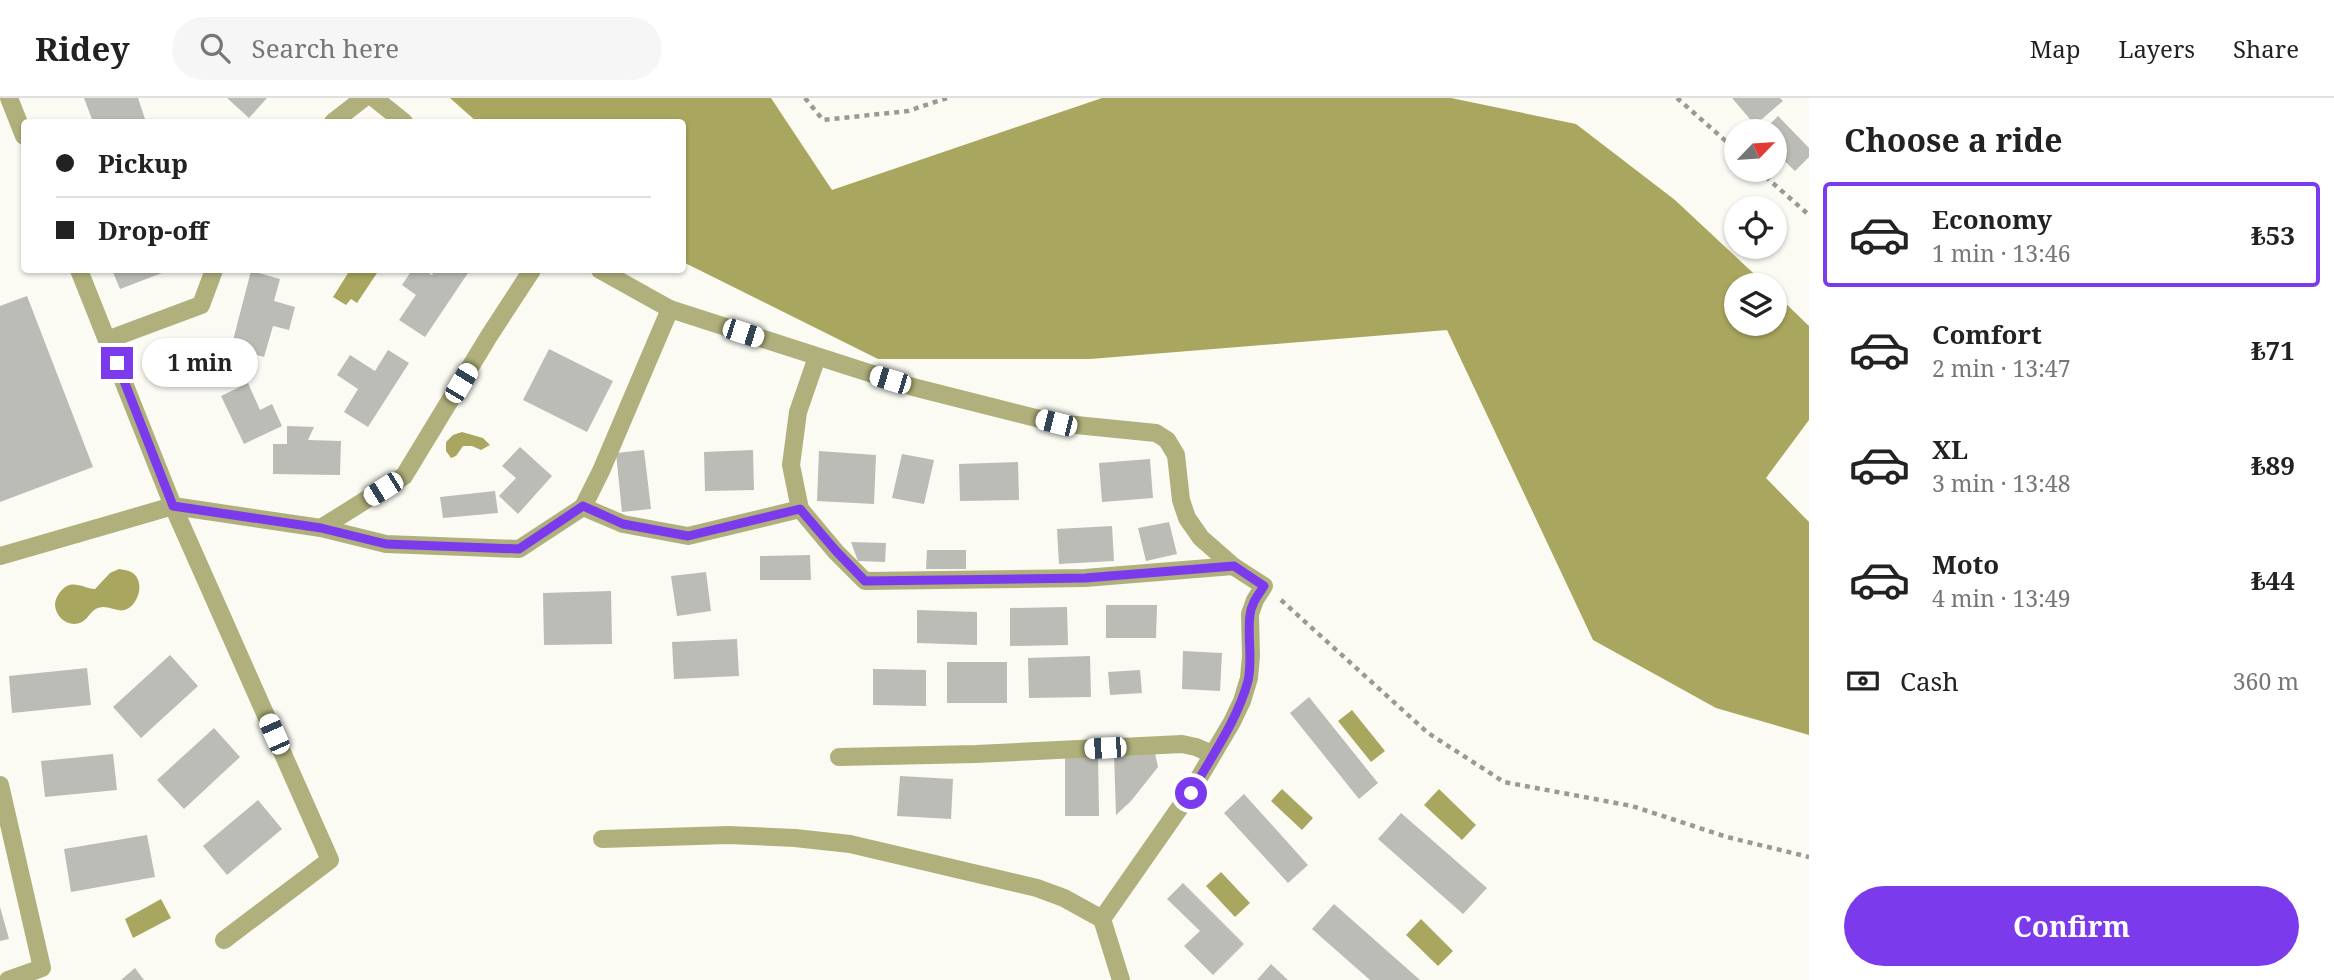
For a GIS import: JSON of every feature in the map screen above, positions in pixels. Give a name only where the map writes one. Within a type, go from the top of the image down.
[{"type":"street","points":[[9,98],[21,128]]},
{"type":"street","points":[[336,119],[364,98]]},
{"type":"street","points":[[374,98],[400,119]]},
{"type":"street","points":[[80,273],[173,506],[330,860],[224,940]]},
{"type":"street","points":[[107,340],[201,305],[213,273]]},
{"type":"street","points":[[321,528],[404,476],[530,273]]},
{"type":"street","points":[[605,273],[670,309],[914,387],[1056,423],[1156,432],[1167,440],[1176,455],[1181,500],[1187,518],[1201,538],[1234,566],[1264,586],[1250,614],[1249,678],[1242,701],[1191,793],[1102,919]]},
{"type":"street","points":[[0,556],[173,506],[321,528],[386,544],[519,549],[583,506],[601,471],[670,309]]},
{"type":"street","points":[[817,357],[798,412],[791,465],[800,509],[865,581],[1085,578],[1234,566]]},
{"type":"street","points":[[583,506],[623,524],[688,536],[800,509]]},
{"type":"street","points":[[839,757],[976,754],[1182,744],[1212,754]]},
{"type":"street","points":[[0,785],[42,968],[8,980]]},
{"type":"street","points":[[602,839],[728,835],[850,844],[1037,888],[1064,898],[1102,919],[1121,980]]},
{"type":"path","points":[[804,98],[822,120],[908,111],[947,98]]},
{"type":"path","points":[[1677,98],[1724,139]]},
{"type":"path","points":[[1772,182],[1809,215]]},
{"type":"path","points":[[1264,586],[1428,733],[1504,782],[1632,806],[1727,837],[1809,857]]},
{"type":"shaded area","points":[[450,98],[771,98],[832,190],[1102,98],[1451,98],[1576,124],[1675,200],[1724,246],[1724,259],[1738,259],[1753,273],[1724,273],[1724,336],[1787,336],[1787,305],[1809,326],[1809,420],[1766,478],[1809,522],[1809,735],[1716,708],[1593,640],[1447,330],[1090,359],[878,359],[686,263],[686,119],[474,119]]},
{"type":"shaded area","points":[[348,273],[377,273],[357,303],[351,299],[346,305],[333,297]]},
{"type":"shaded area","points":[[462,432],[483,438],[490,445],[481,450],[463,446],[456,456],[451,458],[446,451],[446,442],[453,435]]},
{"type":"shaded area","points":[[119,569],[132,573],[139,582],[138,597],[129,608],[98,608],[77,624],[68,623],[61,618],[55,603],[65,587],[73,584],[95,589],[110,573]]},
{"type":"shaded area","points":[[1352,710],[1385,751],[1371,762],[1338,721]]},
{"type":"shaded area","points":[[1282,789],[1313,818],[1302,830],[1271,801]]},
{"type":"shaded area","points":[[1439,789],[1476,825],[1462,840],[1424,805]]},
{"type":"shaded area","points":[[1221,872],[1250,903],[1235,917],[1206,886]]},
{"type":"shaded area","points":[[161,899],[171,918],[133,938],[125,919]]},
{"type":"shaded area","points":[[1421,919],[1453,951],[1438,966],[1406,935]]},
{"type":"building","points":[[84,98],[138,98],[145,119],[92,119]]},
{"type":"building","points":[[227,98],[267,98],[249,118]]},
{"type":"building","points":[[1732,98],[1780,98],[1783,101],[1762,119],[1750,119]]},
{"type":"building","points":[[1787,125],[1809,148],[1809,157],[1795,171],[1787,163]]},
{"type":"building","points":[[113,273],[162,273],[120,289]]},
{"type":"building","points":[[250,273],[280,279],[274,301],[295,307],[289,330],[273,326],[264,357],[231,348]]},
{"type":"building","points":[[410,273],[468,273],[425,337],[399,320],[416,295],[402,285]]},
{"type":"building","points":[[27,296],[93,467],[0,502],[0,306]]},
{"type":"building","points":[[549,349],[613,381],[587,432],[523,400]]},
{"type":"building","points":[[388,350],[409,363],[368,427],[344,412],[358,389],[337,375],[350,355],[375,371]]},
{"type":"building","points":[[248,383],[260,410],[272,404],[282,426],[244,444],[221,396]]},
{"type":"building","points":[[287,426],[314,427],[308,440],[341,441],[340,475],[273,474],[273,444],[287,444]]},
{"type":"building","points":[[520,447],[552,476],[518,514],[499,496],[516,478],[502,466]]},
{"type":"building","points":[[644,450],[651,509],[622,512],[616,453]]},
{"type":"building","points":[[753,450],[754,490],[705,491],[704,452]]},
{"type":"building","points":[[819,451],[876,455],[874,504],[817,501]]},
{"type":"building","points":[[902,454],[934,460],[924,504],[892,498]]},
{"type":"building","points":[[1150,459],[1153,498],[1102,502],[1099,463]]},
{"type":"building","points":[[1018,462],[1019,500],[960,501],[959,464]]},
{"type":"building","points":[[495,491],[498,513],[443,518],[440,497]]},
{"type":"building","points":[[1169,522],[1177,554],[1146,561],[1138,528]]},
{"type":"building","points":[[1112,526],[1114,561],[1059,564],[1057,529]]},
{"type":"building","points":[[851,542],[886,543],[885,562],[858,561]]},
{"type":"building","points":[[927,550],[966,550],[966,569],[926,569]]},
{"type":"building","points":[[810,555],[811,580],[760,580],[760,556]]},
{"type":"building","points":[[706,572],[711,611],[677,616],[671,576]]},
{"type":"building","points":[[611,591],[612,644],[544,645],[543,593]]},
{"type":"building","points":[[1106,605],[1157,605],[1156,638],[1106,638]]},
{"type":"building","points":[[1067,607],[1068,645],[1010,646],[1010,608]]},
{"type":"building","points":[[917,610],[977,612],[977,645],[917,643]]},
{"type":"building","points":[[737,639],[739,676],[674,679],[672,642]]},
{"type":"building","points":[[1183,651],[1222,653],[1220,691],[1182,689]]},
{"type":"building","points":[[170,655],[198,686],[141,738],[113,707]]},
{"type":"building","points":[[1090,656],[1091,697],[1029,698],[1028,658]]},
{"type":"building","points":[[947,662],[1007,662],[1007,703],[947,703]]},
{"type":"building","points":[[87,668],[91,705],[12,713],[9,676]]},
{"type":"building","points":[[873,669],[926,670],[926,706],[873,705]]},
{"type":"building","points":[[1140,670],[1142,693],[1110,695],[1108,672]]},
{"type":"building","points":[[1309,697],[1378,783],[1359,799],[1290,713]]},
{"type":"building","points":[[214,728],[240,757],[184,809],[157,780]]},
{"type":"building","points":[[1065,751],[1098,751],[1099,816],[1065,816]]},
{"type":"building","points":[[1114,753],[1155,753],[1158,767],[1116,815]]},
{"type":"building","points":[[113,754],[117,790],[45,797],[41,761]]},
{"type":"building","points":[[900,776],[953,779],[951,819],[897,816]]},
{"type":"building","points":[[1244,794],[1308,865],[1288,883],[1224,813]]},
{"type":"building","points":[[258,800],[282,829],[227,875],[203,846]]},
{"type":"building","points":[[1401,813],[1487,888],[1463,914],[1378,839]]},
{"type":"building","points":[[147,835],[155,877],[71,892],[64,849]]},
{"type":"building","points":[[1183,883],[1244,944],[1213,975],[1184,946],[1200,931],[1167,899]]},
{"type":"building","points":[[1334,904],[1420,980],[1370,980],[1312,929]]},
{"type":"building","points":[[0,907],[9,939],[0,941]]},
{"type":"building","points":[[1271,964],[1288,980],[1257,980]]},
{"type":"building","points":[[135,968],[144,980],[121,980]]},
{"type":"route","points":[[117,363],[173,506],[321,528],[386,544],[519,549],[583,506],[623,524],[688,536],[800,509],[865,581],[1085,578],[1234,566],[1264,586],[1250,614],[1249,678],[1232,722],[1191,793]]}]
